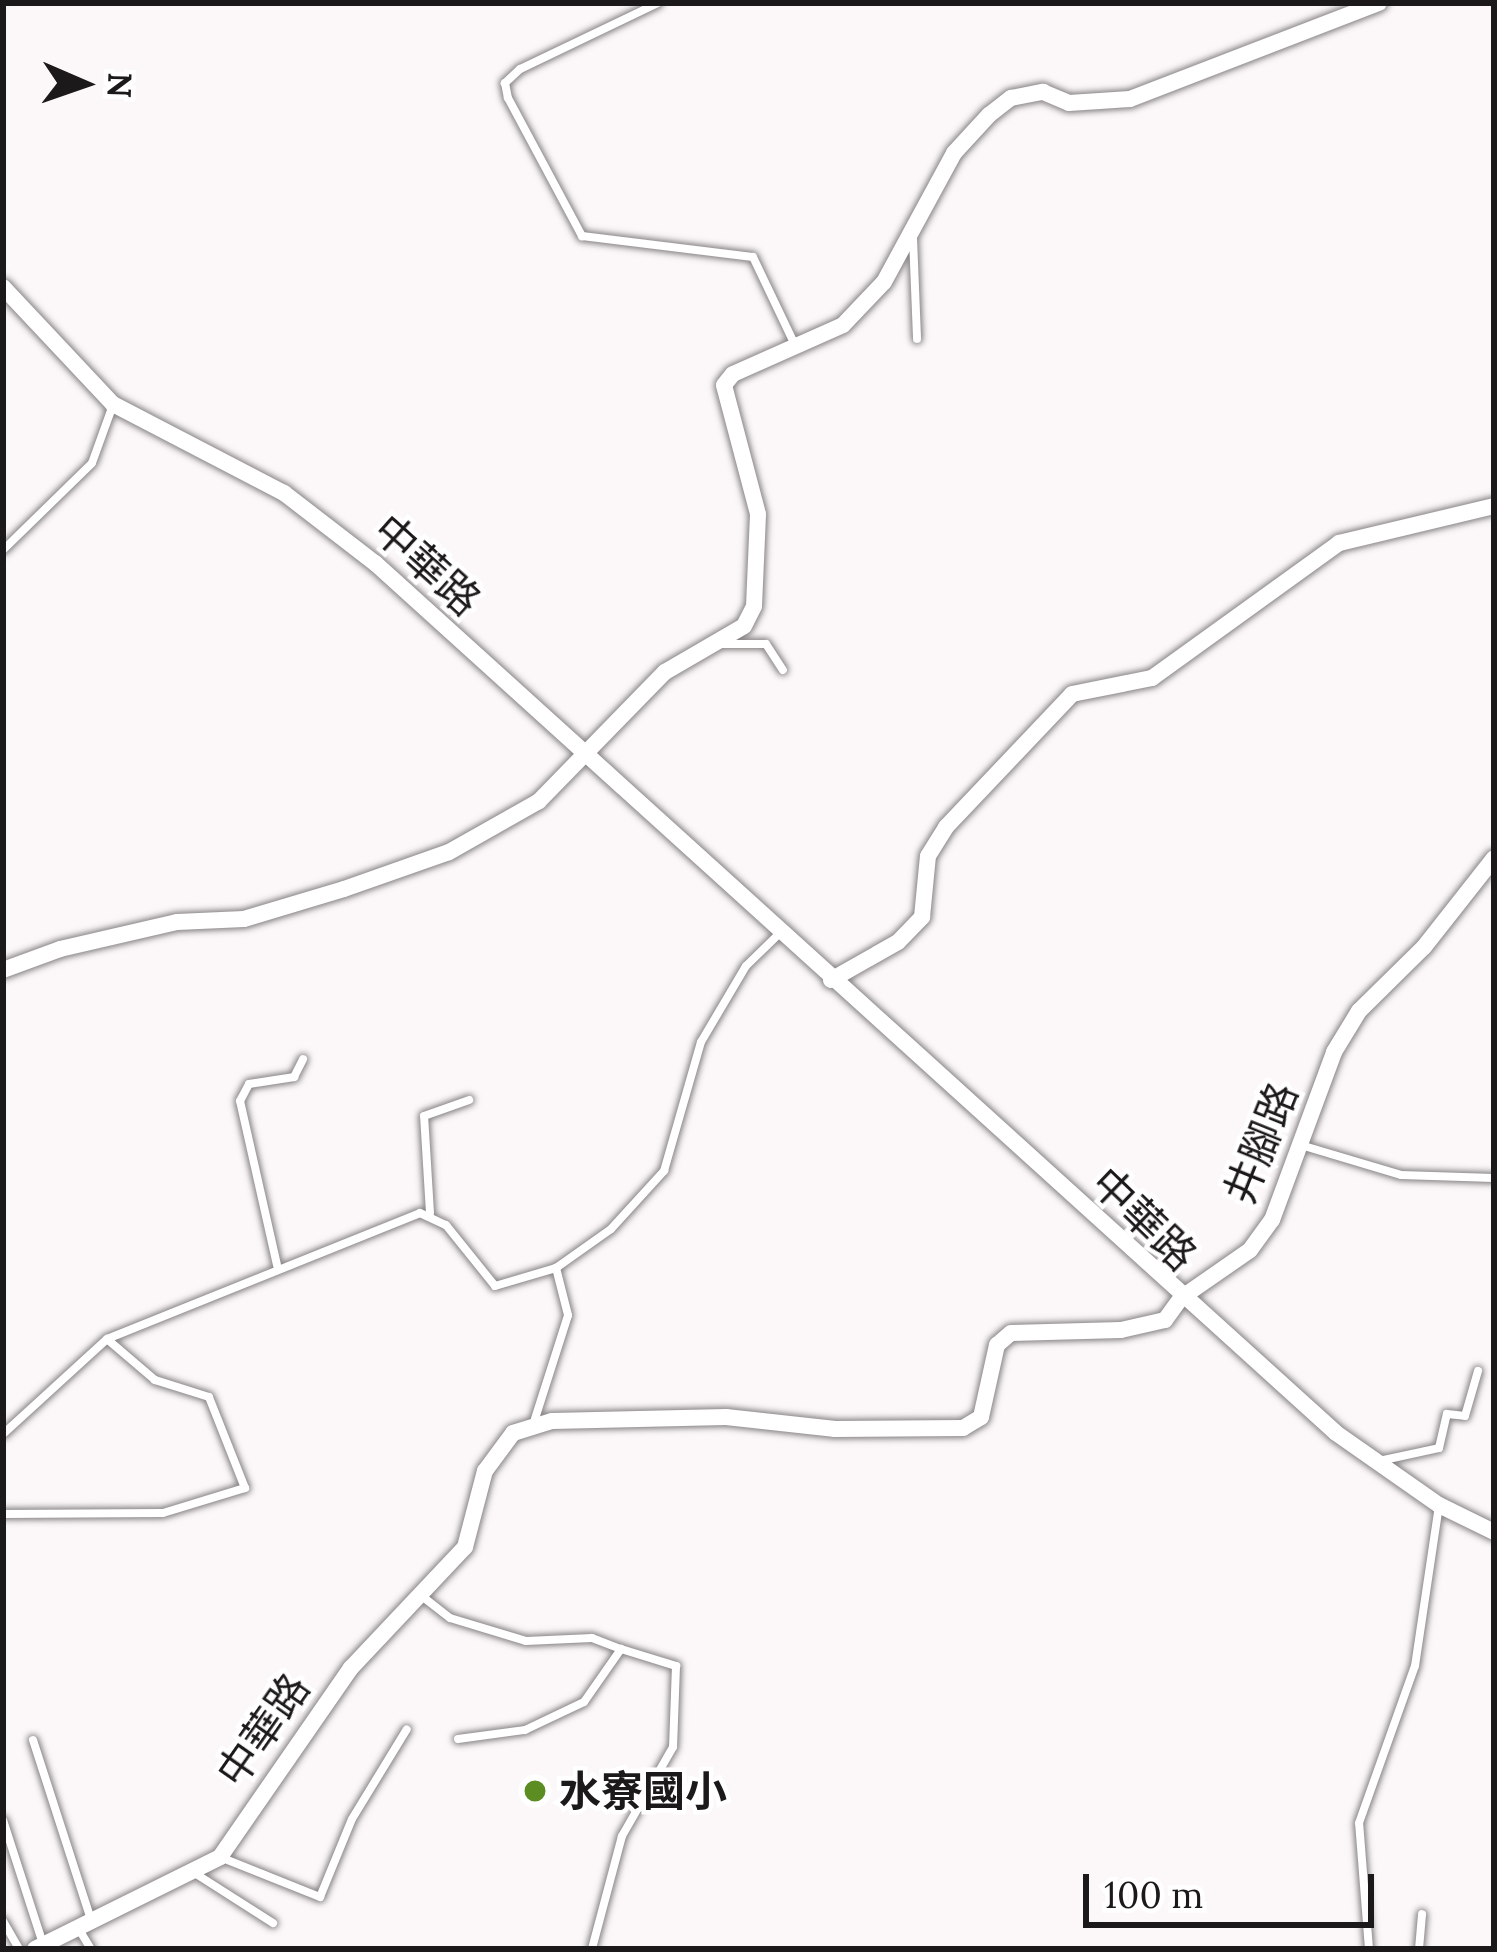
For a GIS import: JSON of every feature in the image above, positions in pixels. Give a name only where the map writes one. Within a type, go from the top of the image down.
[{"type":"street","points":[[3,970],[177,922],[244,919],[448,852],[539,801],[665,672],[743,626],[758,574],[758,514],[724,386],[733,374],[796,349],[857,310],[884,282],[953,153],[1011,98],[1043,92],[1069,103],[1130,100],[1379,3]]},
{"type":"street","name":"中華路","points":[[3,287],[113,404],[284,493],[320,521],[1181,1298],[1165,1320],[1144,1327],[1011,1334],[997,1345],[981,1418],[963,1428],[835,1429],[726,1417],[533,1425],[497,1448],[465,1547],[423,1597],[351,1667],[220,1857]]},
{"type":"street","points":[[831,980],[898,942],[922,917],[928,856],[946,827],[1072,694],[1152,678],[1339,543],[1494,506]]},
{"type":"street","name":"井腳路","points":[[1181,1298],[1250,1250],[1304,1146],[1334,1052],[1359,1011],[1424,947],[1494,858]]},
{"type":"street","points":[[1181,1298],[1374,1462],[1439,1505],[1494,1532]]},
{"type":"street","points":[[39,1947],[83,1921],[220,1857]]},
{"type":"lane","points":[[658,3],[520,70],[505,83],[508,98],[582,236],[753,256],[796,349]]},
{"type":"lane","points":[[912,230],[917,339]]},
{"type":"lane","points":[[3,550],[92,463],[113,404]]},
{"type":"lane","points":[[713,642],[766,644],[783,670]]},
{"type":"lane","points":[[469,1100],[424,1116],[430,1213],[495,1286],[556,1268],[611,1228],[664,1171],[700,1042],[746,966],[778,934]]},
{"type":"lane","points":[[278,1265],[240,1101],[249,1084],[294,1077],[303,1059]]},
{"type":"lane","points":[[1304,1146],[1401,1175],[1494,1178]]},
{"type":"lane","points":[[3,1435],[107,1339],[278,1265],[430,1213]]},
{"type":"lane","points":[[533,1425],[568,1316],[556,1268]]},
{"type":"lane","points":[[3,1514],[163,1513],[245,1488],[209,1397],[155,1380],[107,1339]]},
{"type":"lane","points":[[1374,1462],[1439,1448],[1447,1414],[1465,1416],[1478,1371]]},
{"type":"lane","points":[[1369,1949],[1359,1823],[1415,1666],[1439,1505]]},
{"type":"lane","points":[[423,1597],[450,1618],[526,1641],[592,1638],[676,1666],[674,1747],[622,1837],[592,1949]]},
{"type":"lane","points":[[458,1739],[525,1730],[584,1702],[621,1649]]},
{"type":"lane","points":[[220,1857],[320,1897],[352,1819],[407,1729]]},
{"type":"lane","points":[[33,1740],[91,1949]]},
{"type":"lane","points":[[3,1820],[39,1947]]},
{"type":"lane","points":[[189,1869],[273,1923]]},
{"type":"lane","points":[[1419,1949],[1422,1913]]},
{"type":"lane","points":[[3,1921],[19,1949]]},
{"type":"place","name":"水寮國小","points":[[535,1791]]}]
